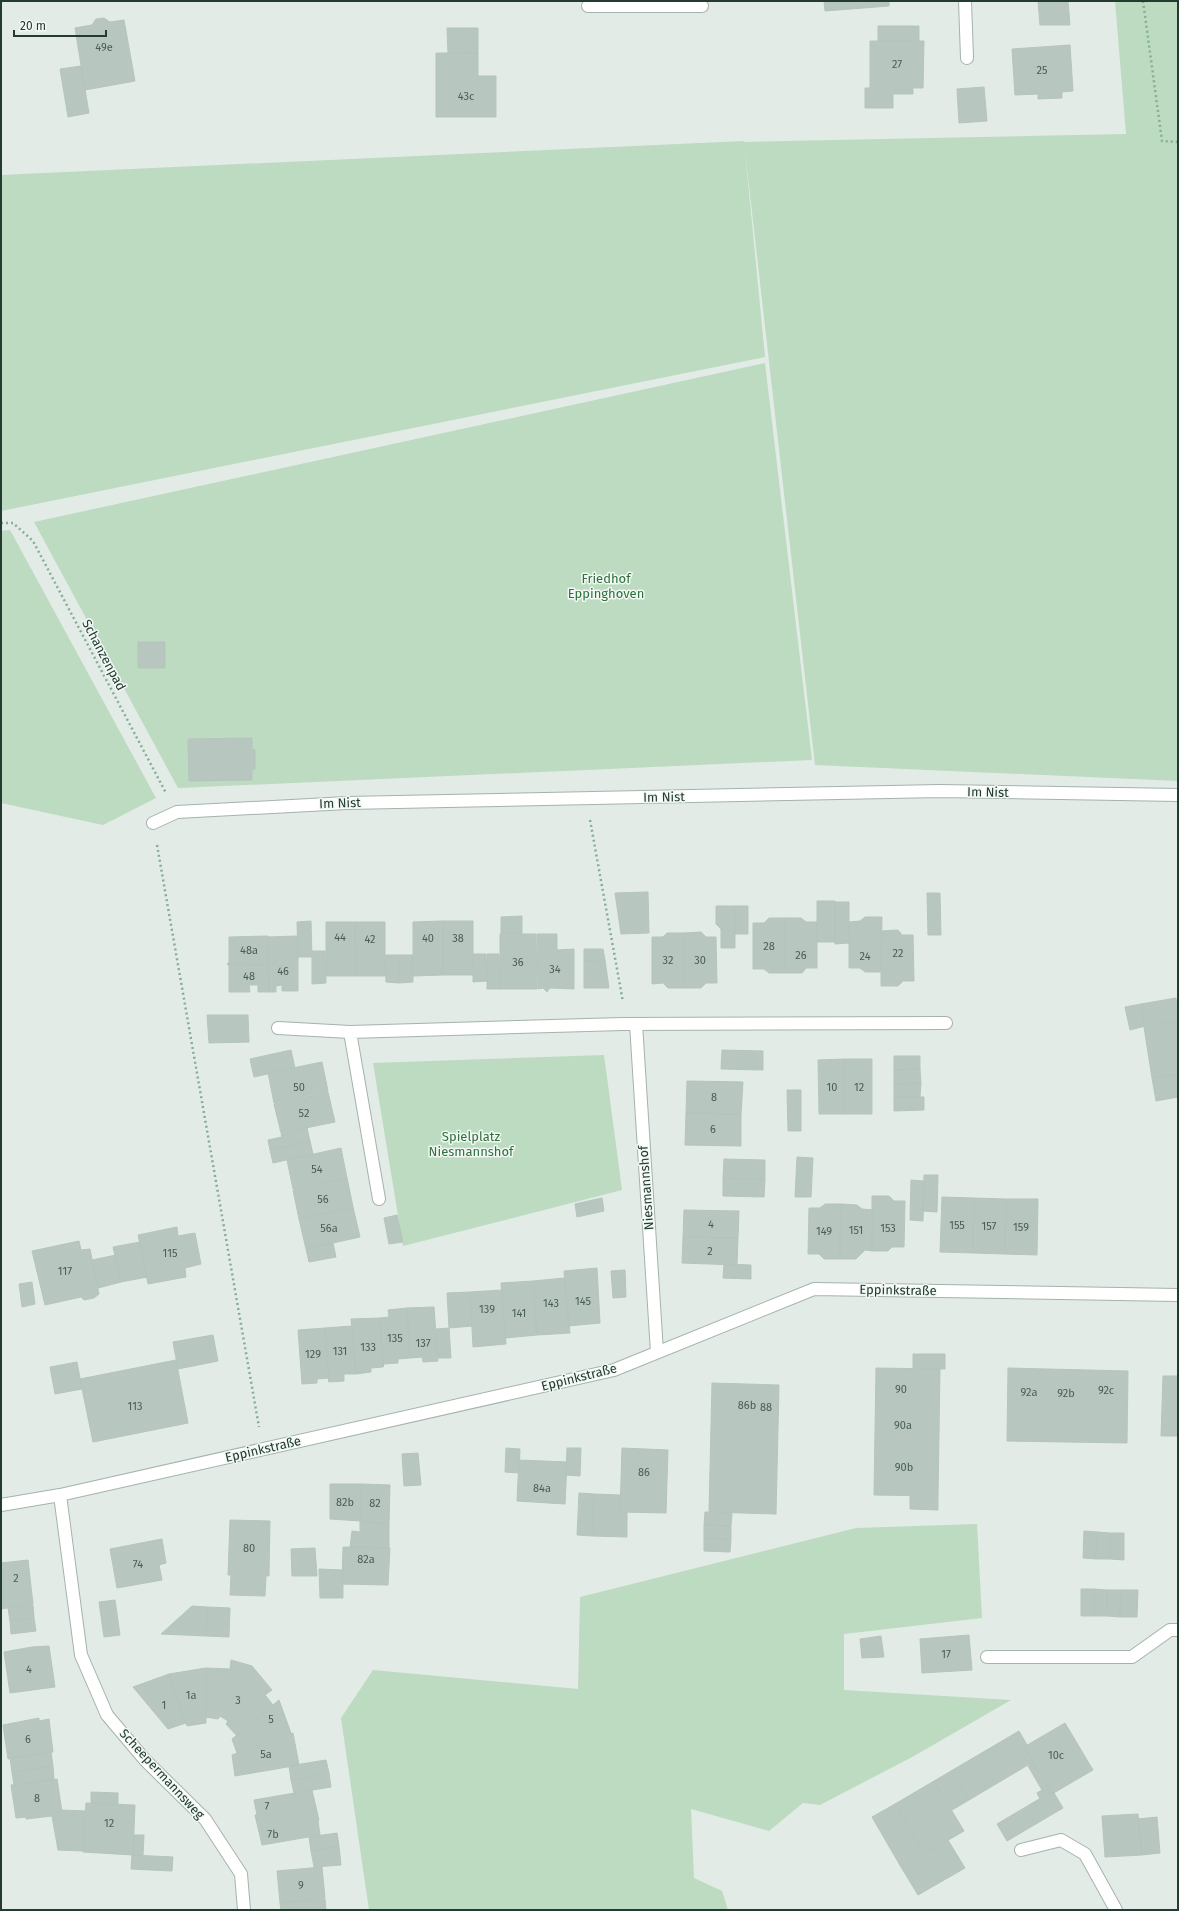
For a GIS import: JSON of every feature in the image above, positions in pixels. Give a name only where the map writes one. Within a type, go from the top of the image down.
[{"type":"street","points":[[965,1],[967,58]]},
{"type":"street","points":[[588,6],[640,3],[702,6]]},
{"type":"street","name":"Im Nist","points":[[153,823],[178,812],[347,803],[940,791],[1178,795]]},
{"type":"street","points":[[278,1028],[350,1032],[623,1024],[946,1023]]},
{"type":"street","name":"Niesmannshof","points":[[636,1024],[657,1352]]},
{"type":"street","points":[[350,1032],[379,1199]]},
{"type":"street","name":"Eppinkstraße","points":[[1,1505],[60,1495],[614,1370],[814,1289],[1178,1295]]},
{"type":"street","name":"Scheepermannsweg","points":[[60,1495],[81,1654],[107,1715],[145,1760],[206,1819],[240,1874],[244,1910]]},
{"type":"street","points":[[987,1657],[1132,1657],[1170,1630],[1178,1630]]},
{"type":"street","points":[[1021,1850],[1061,1840],[1085,1854],[1116,1910]]},
{"type":"path","points":[[1143,1],[1162,141],[1178,142]]},
{"type":"path","name":"Schanzenpad","points":[[1,522],[13,522],[33,541],[163,789],[178,812]]},
{"type":"path","points":[[586,799],[623,994],[623,1024]]},
{"type":"path","points":[[153,823],[263,1448]]},
{"type":"green space","points":[[1115,1],[1178,1],[1178,781],[815,765],[744,142],[1126,134]]},
{"type":"green space","points":[[744,141],[765,357],[1,511],[1,175]]},
{"type":"green space","name":"Friedhof Eppinghoven","points":[[765,363],[812,760],[178,788],[34,522]]},
{"type":"green space","points":[[10,530],[156,798],[103,825],[1,803],[1,531]]},
{"type":"green space","name":"Spielplatz Niesmannshof","points":[[604,1055],[622,1190],[403,1246],[373,1063]]},
{"type":"green space","points":[[977,1524],[982,1618],[844,1634],[844,1690],[1011,1700],[914,1756],[820,1805],[803,1803],[769,1831],[691,1809],[694,1878],[722,1891],[728,1910],[369,1910],[341,1718],[373,1670],[578,1689],[580,1597],[856,1528]]},
{"type":"building","points":[[824,1],[889,1],[889,6],[825,11]]},
{"type":"building","points":[[1038,1],[1068,1],[1070,25],[1040,25]]},
{"type":"building","points":[[104,18],[110,22],[124,20],[135,81],[85,90],[75,28],[92,25],[96,19]]},
{"type":"building","points":[[878,26],[919,26],[919,41],[878,41]]},
{"type":"building","points":[[447,28],[478,28],[478,53],[448,54]]},
{"type":"building","points":[[870,41],[924,41],[923,88],[870,88]]},
{"type":"building","points":[[1070,45],[1073,91],[1062,92],[1062,98],[1038,99],[1038,94],[1015,95],[1012,49]]},
{"type":"building","points":[[436,53],[478,53],[478,76],[496,76],[496,117],[436,117]]},
{"type":"building","points":[[81,66],[89,113],[68,117],[60,69]]},
{"type":"building","points":[[984,87],[987,121],[959,123],[957,89]]},
{"type":"building","points":[[865,88],[913,88],[913,94],[893,94],[893,108],[865,108]]},
{"type":"building","points":[[138,642],[165,642],[165,668],[138,668]]},
{"type":"building","points":[[252,738],[252,749],[255,750],[255,769],[252,769],[252,780],[189,781],[188,739]]},
{"type":"building","points":[[648,892],[649,933],[621,934],[615,893]]},
{"type":"building","points":[[927,893],[940,893],[941,935],[928,935]]},
{"type":"building","points":[[817,901],[835,901],[835,942],[817,942]]},
{"type":"building","points":[[835,902],[849,902],[849,943],[835,944]]},
{"type":"building","points":[[716,906],[735,906],[735,948],[721,948],[721,929],[716,924]]},
{"type":"building","points":[[735,906],[748,906],[748,934],[735,934]]},
{"type":"building","points":[[522,916],[522,934],[501,934],[501,917]]},
{"type":"building","points":[[865,917],[882,917],[881,972],[865,972],[860,968],[849,968],[849,922],[860,921]]},
{"type":"building","points":[[769,918],[785,918],[785,973],[769,973],[764,969],[753,969],[753,923],[764,923]]},
{"type":"building","points":[[785,918],[801,918],[806,922],[817,922],[817,968],[806,968],[802,973],[785,973]]},
{"type":"building","points":[[311,921],[312,957],[298,957],[297,922]]},
{"type":"building","points":[[443,921],[443,975],[413,976],[413,922]]},
{"type":"building","points":[[443,921],[473,921],[473,975],[443,975]]},
{"type":"building","points":[[326,922],[355,922],[356,976],[326,976]]},
{"type":"building","points":[[355,922],[385,922],[385,976],[356,976]]},
{"type":"building","points":[[898,930],[902,935],[913,935],[914,981],[903,981],[898,986],[881,986],[881,931]]},
{"type":"building","points":[[701,932],[706,937],[716,937],[717,983],[706,983],[701,988],[684,988],[684,933]]},
{"type":"building","points":[[667,933],[684,933],[684,988],[668,988],[663,983],[652,984],[652,937],[663,937]]},
{"type":"building","points":[[500,934],[536,934],[537,989],[500,989]]},
{"type":"building","points":[[537,934],[557,934],[557,950],[574,949],[574,989],[550,988],[547,992],[543,988],[538,989]]},
{"type":"building","points":[[268,936],[268,965],[227,964],[229,963],[229,937]]},
{"type":"building","points":[[298,936],[298,991],[282,991],[282,985],[276,986],[276,992],[269,992],[268,937]]},
{"type":"building","points":[[584,949],[603,949],[605,960],[584,961]]},
{"type":"building","points":[[312,951],[325,951],[326,983],[312,984]]},
{"type":"building","points":[[473,954],[486,954],[487,981],[473,982]]},
{"type":"building","points":[[487,954],[499,954],[500,989],[487,989]]},
{"type":"building","points":[[385,955],[399,955],[399,983],[386,982]]},
{"type":"building","points":[[399,955],[413,955],[413,982],[399,983]]},
{"type":"building","points":[[605,960],[609,988],[584,988],[584,961]]},
{"type":"building","points":[[227,964],[268,965],[269,992],[258,992],[258,985],[249,985],[250,992],[229,992],[229,966]]},
{"type":"building","points":[[1176,998],[1178,1021],[1145,1026],[1141,1004]]},
{"type":"building","points":[[1141,1004],[1145,1026],[1130,1030],[1125,1007]]},
{"type":"building","points":[[207,1015],[248,1015],[249,1042],[209,1043]]},
{"type":"building","points":[[1178,1021],[1178,1074],[1152,1078],[1144,1027]]},
{"type":"building","points":[[291,1050],[295,1068],[254,1077],[250,1059]]},
{"type":"building","points":[[722,1050],[763,1051],[763,1070],[721,1069]]},
{"type":"building","points":[[894,1056],[920,1056],[920,1069],[894,1070]]},
{"type":"building","points":[[845,1059],[845,1114],[819,1114],[818,1060]]},
{"type":"building","points":[[845,1059],[872,1059],[872,1114],[845,1114]]},
{"type":"building","points":[[322,1062],[328,1091],[274,1103],[268,1073]]},
{"type":"building","points":[[920,1069],[921,1083],[894,1084],[894,1070]]},
{"type":"building","points":[[1178,1074],[1178,1097],[1156,1101],[1152,1078]]},
{"type":"building","points":[[687,1081],[743,1082],[741,1114],[686,1113]]},
{"type":"building","points":[[921,1083],[920,1097],[894,1097],[894,1084]]},
{"type":"building","points":[[787,1090],[801,1090],[801,1131],[788,1131]]},
{"type":"building","points":[[328,1092],[335,1122],[281,1133],[274,1104]]},
{"type":"building","points":[[894,1097],[924,1097],[924,1110],[894,1111]]},
{"type":"building","points":[[686,1113],[741,1114],[741,1146],[685,1145]]},
{"type":"building","points":[[307,1128],[310,1141],[270,1150],[268,1140],[282,1137],[281,1134]]},
{"type":"building","points":[[310,1141],[313,1154],[273,1163],[270,1150]]},
{"type":"building","points":[[341,1148],[347,1178],[293,1189],[287,1160]]},
{"type":"building","points":[[797,1157],[813,1158],[811,1197],[795,1197]]},
{"type":"building","points":[[724,1159],[765,1160],[765,1179],[723,1178]]},
{"type":"building","points":[[924,1175],[938,1175],[937,1212],[923,1211]]},
{"type":"building","points":[[347,1178],[353,1207],[299,1219],[293,1190]]},
{"type":"building","points":[[723,1178],[765,1179],[764,1197],[723,1196]]},
{"type":"building","points":[[911,1180],[924,1181],[923,1221],[910,1220]]},
{"type":"building","points":[[872,1196],[889,1196],[894,1201],[905,1201],[904,1247],[892,1247],[888,1251],[872,1251]]},
{"type":"building","points":[[942,1197],[974,1198],[973,1253],[940,1252]]},
{"type":"building","points":[[602,1198],[604,1211],[577,1217],[575,1204]]},
{"type":"building","points":[[974,1198],[1006,1199],[1005,1254],[973,1253]]},
{"type":"building","points":[[1006,1199],[1038,1199],[1037,1255],[1005,1254]]},
{"type":"building","points":[[825,1204],[841,1204],[840,1259],[824,1259],[819,1254],[808,1254],[809,1208],[820,1208]]},
{"type":"building","points":[[841,1204],[857,1205],[862,1209],[873,1210],[872,1251],[865,1250],[856,1259],[840,1259]]},
{"type":"building","points":[[353,1207],[360,1237],[306,1249],[299,1219]]},
{"type":"building","points":[[684,1210],[739,1211],[738,1238],[683,1237]]},
{"type":"building","points":[[397,1215],[403,1242],[389,1244],[384,1218]]},
{"type":"building","points":[[177,1227],[178,1236],[195,1233],[201,1264],[185,1268],[186,1277],[148,1284],[138,1235]]},
{"type":"building","points":[[683,1237],[738,1238],[737,1265],[682,1263]]},
{"type":"building","points":[[79,1241],[81,1250],[90,1249],[99,1294],[94,1298],[84,1300],[81,1297],[45,1305],[32,1251]]},
{"type":"building","points":[[140,1242],[147,1277],[121,1282],[113,1247]]},
{"type":"building","points":[[333,1243],[336,1257],[309,1262],[306,1249]]},
{"type":"building","points":[[116,1255],[121,1282],[98,1288],[92,1260]]},
{"type":"building","points":[[724,1264],[751,1265],[751,1279],[723,1278]]},
{"type":"building","points":[[597,1268],[600,1323],[568,1326],[564,1271]]},
{"type":"building","points":[[625,1270],[626,1297],[613,1298],[611,1271]]},
{"type":"building","points":[[565,1278],[570,1333],[537,1335],[533,1281]]},
{"type":"building","points":[[533,1281],[537,1335],[505,1338],[501,1283]]},
{"type":"building","points":[[32,1282],[35,1304],[22,1307],[19,1284]]},
{"type":"building","points":[[502,1290],[506,1344],[473,1347],[470,1292]]},
{"type":"building","points":[[470,1292],[472,1326],[449,1328],[447,1293]]},
{"type":"building","points":[[434,1307],[438,1361],[423,1362],[422,1357],[410,1358],[407,1308]]},
{"type":"building","points":[[407,1308],[410,1358],[398,1359],[398,1363],[384,1364],[383,1367],[380,1318],[389,1317],[388,1310]]},
{"type":"building","points":[[380,1318],[383,1367],[371,1368],[371,1372],[356,1374],[351,1319]]},
{"type":"building","points":[[352,1326],[356,1374],[344,1374],[344,1381],[329,1382],[325,1328]]},
{"type":"building","points":[[325,1328],[329,1382],[328,1378],[317,1379],[317,1383],[302,1384],[298,1330]]},
{"type":"building","points":[[449,1328],[451,1358],[438,1358],[436,1329]]},
{"type":"building","points":[[213,1335],[218,1361],[178,1369],[173,1342]]},
{"type":"building","points":[[913,1354],[945,1354],[945,1369],[913,1368]]},
{"type":"building","points":[[176,1360],[188,1423],[93,1442],[80,1379]]},
{"type":"building","points":[[77,1362],[82,1389],[55,1394],[50,1367]]},
{"type":"building","points":[[876,1368],[940,1369],[938,1496],[874,1495]]},
{"type":"building","points":[[1008,1368],[1128,1371],[1127,1443],[1007,1441]]},
{"type":"building","points":[[1163,1376],[1178,1376],[1178,1436],[1161,1436]]},
{"type":"building","points":[[712,1383],[779,1385],[776,1514],[709,1512]]},
{"type":"building","points":[[506,1448],[520,1449],[519,1473],[505,1472]]},
{"type":"building","points":[[567,1448],[581,1448],[580,1476],[566,1475]]},
{"type":"building","points":[[622,1448],[668,1450],[666,1513],[620,1512]]},
{"type":"building","points":[[418,1453],[421,1485],[404,1486],[402,1454]]},
{"type":"building","points":[[519,1460],[567,1462],[565,1504],[517,1501]]},
{"type":"building","points":[[330,1484],[361,1484],[361,1521],[330,1519]]},
{"type":"building","points":[[361,1484],[390,1485],[389,1523],[360,1522]]},
{"type":"building","points":[[579,1493],[594,1494],[592,1536],[577,1535]]},
{"type":"building","points":[[594,1494],[620,1495],[620,1512],[627,1512],[627,1537],[592,1536]]},
{"type":"building","points":[[910,1496],[938,1496],[938,1510],[910,1509]]},
{"type":"building","points":[[705,1512],[732,1513],[731,1526],[704,1525]]},
{"type":"building","points":[[230,1520],[270,1521],[269,1576],[266,1576],[265,1596],[230,1595],[231,1575],[228,1575]]},
{"type":"building","points":[[360,1522],[389,1523],[389,1548],[350,1547],[352,1531],[360,1532]]},
{"type":"building","points":[[704,1525],[731,1526],[731,1539],[704,1538]]},
{"type":"building","points":[[1084,1531],[1097,1532],[1096,1559],[1083,1558]]},
{"type":"building","points":[[1097,1532],[1110,1533],[1110,1559],[1096,1559]]},
{"type":"building","points":[[1110,1533],[1124,1533],[1124,1560],[1110,1559]]},
{"type":"building","points":[[704,1538],[731,1539],[730,1552],[704,1551]]},
{"type":"building","points":[[162,1539],[166,1563],[159,1565],[162,1580],[117,1588],[110,1549]]},
{"type":"building","points":[[343,1547],[390,1548],[388,1585],[342,1584]]},
{"type":"building","points":[[315,1548],[317,1576],[292,1576],[291,1549]]},
{"type":"building","points":[[28,1560],[33,1604],[1,1609],[1,1563]]},
{"type":"building","points":[[319,1569],[343,1570],[343,1598],[320,1598]]},
{"type":"building","points":[[1081,1589],[1094,1589],[1094,1616],[1081,1616]]},
{"type":"building","points":[[1094,1589],[1107,1590],[1107,1616],[1094,1616]]},
{"type":"building","points":[[1107,1590],[1121,1590],[1120,1617],[1107,1616]]},
{"type":"building","points":[[1121,1590],[1138,1590],[1137,1617],[1120,1617]]},
{"type":"building","points":[[115,1600],[120,1635],[104,1637],[99,1602]]},
{"type":"building","points":[[33,1605],[34,1618],[10,1621],[8,1608]]},
{"type":"building","points":[[192,1606],[207,1607],[206,1636],[161,1634]]},
{"type":"building","points":[[207,1607],[230,1608],[229,1637],[206,1636]]},
{"type":"building","points":[[34,1618],[36,1631],[11,1634],[10,1621]]},
{"type":"building","points":[[969,1635],[972,1670],[922,1673],[920,1639]]},
{"type":"building","points":[[881,1636],[884,1657],[862,1658],[860,1639]]},
{"type":"building","points":[[49,1646],[55,1687],[10,1693],[4,1652],[32,1647]]},
{"type":"building","points":[[231,1660],[252,1666],[272,1690],[265,1695],[273,1705],[237,1736],[226,1724],[228,1721],[220,1716],[218,1719],[206,1717],[206,1668],[230,1669]]},
{"type":"building","points":[[206,1668],[206,1723],[187,1726],[169,1674]]},
{"type":"building","points":[[169,1674],[186,1723],[168,1729],[133,1687]]},
{"type":"building","points":[[279,1700],[291,1733],[237,1753],[232,1739]]},
{"type":"building","points":[[39,1718],[39,1721],[49,1719],[53,1752],[8,1759],[3,1725]]},
{"type":"building","points":[[1065,1723],[1093,1770],[1052,1794],[1024,1747]]},
{"type":"building","points":[[1019,1731],[1027,1745],[1024,1747],[1033,1762],[969,1800],[951,1771]]},
{"type":"building","points":[[293,1733],[299,1765],[235,1776],[232,1755]]},
{"type":"building","points":[[51,1752],[53,1766],[12,1772],[10,1758]]},
{"type":"building","points":[[326,1760],[329,1773],[291,1780],[289,1766]]},
{"type":"building","points":[[1033,1762],[1051,1792],[1040,1799],[1037,1793],[1042,1790],[1028,1766]]},
{"type":"building","points":[[53,1766],[54,1780],[14,1785],[12,1772]]},
{"type":"building","points":[[951,1771],[969,1800],[952,1810],[934,1781]]},
{"type":"building","points":[[329,1773],[331,1787],[294,1793],[291,1780]]},
{"type":"building","points":[[57,1779],[62,1812],[58,1812],[58,1815],[52,1816],[26,1819],[26,1817],[16,1818],[11,1785]]},
{"type":"building","points":[[934,1781],[964,1831],[924,1854],[895,1804]]},
{"type":"building","points":[[312,1790],[319,1820],[320,1835],[262,1845],[255,1815],[257,1815],[254,1800]]},
{"type":"building","points":[[91,1792],[118,1793],[118,1805],[91,1803]]},
{"type":"building","points":[[1051,1792],[1052,1794],[1054,1793],[1063,1808],[1007,1841],[997,1824]]},
{"type":"building","points":[[86,1803],[135,1805],[133,1855],[83,1852]]},
{"type":"building","points":[[895,1804],[924,1853],[901,1867],[872,1817]]},
{"type":"building","points":[[62,1810],[85,1811],[83,1851],[58,1850],[52,1816],[58,1815],[58,1812],[62,1812]]},
{"type":"building","points":[[1138,1814],[1142,1855],[1105,1857],[1102,1816]]},
{"type":"building","points":[[1157,1817],[1160,1853],[1142,1855],[1138,1819]]},
{"type":"building","points":[[337,1833],[339,1846],[311,1851],[309,1837]]},
{"type":"building","points":[[134,1835],[144,1835],[143,1855],[133,1855]]},
{"type":"building","points":[[948,1840],[965,1868],[918,1895],[901,1867]]},
{"type":"building","points":[[339,1846],[341,1865],[314,1867],[311,1851]]},
{"type":"building","points":[[132,1855],[173,1857],[172,1871],[131,1869]]},
{"type":"building","points":[[322,1867],[325,1898],[280,1903],[277,1871]]},
{"type":"building","points":[[325,1899],[326,1910],[281,1910],[280,1903]]}]
